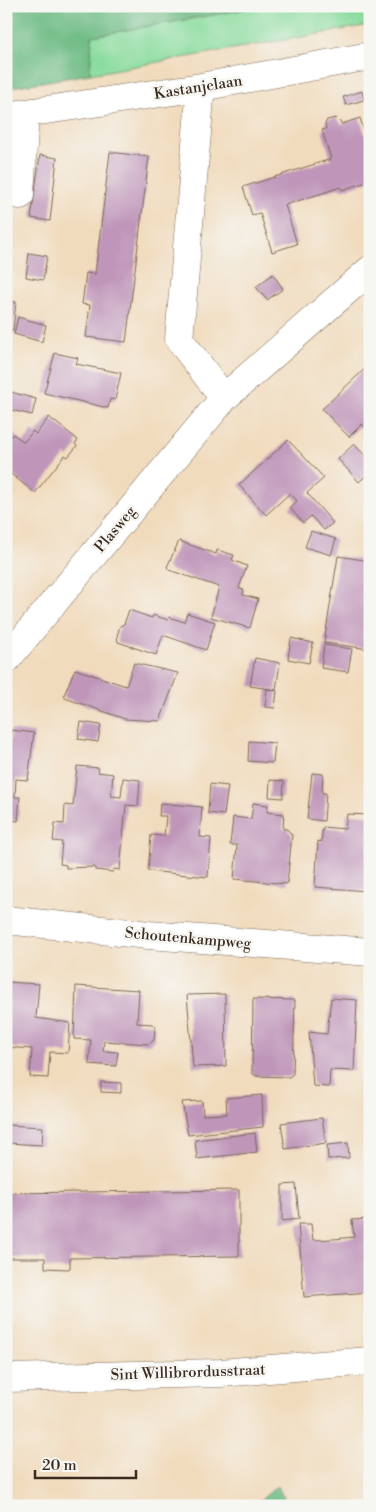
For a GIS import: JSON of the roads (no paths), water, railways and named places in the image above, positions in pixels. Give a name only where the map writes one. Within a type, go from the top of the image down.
[{"type":"street","name":"Kastanjelaan","points":[[6,192],[20,195],[15,115],[201,87],[370,56]]},
{"type":"street","points":[[201,87],[179,339],[224,398]]},
{"type":"street","name":"Plasweg","points":[[6,660],[224,398],[370,270]]},
{"type":"street","name":"Schoutenkampweg","points":[[6,920],[149,935],[370,952]]},
{"type":"street","name":"Sint Willibrordusstraat","points":[[6,1378],[220,1373],[370,1361]]}]
